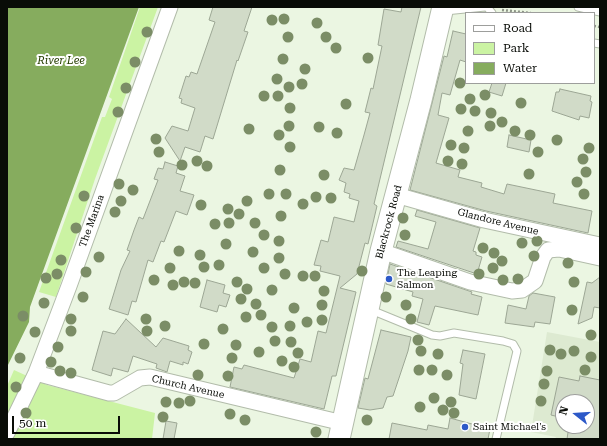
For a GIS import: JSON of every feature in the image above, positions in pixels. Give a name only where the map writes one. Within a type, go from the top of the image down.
[{"type":"main road","name":"Blackrock Road","points":[[341,431],[380,251],[396,195],[443,9]]},
{"type":"street","name":"The Marina","points":[[7,433],[36,373],[170,7]]},
{"type":"street","name":"Glandore Avenue","points":[[396,195],[484,220],[600,245]]},
{"type":"street","points":[[380,251],[470,282],[512,291],[522,290],[535,281],[543,256],[548,250],[559,249],[600,258]]},
{"type":"street","name":"Church Avenue","points":[[36,373],[109,393],[114,393],[140,378],[150,377],[341,431]]},
{"type":"lane","points":[[443,9],[486,7]]},
{"type":"lane","points":[[578,7],[600,12]]},
{"type":"lane","points":[[368,309],[432,335],[440,336],[454,333],[513,344],[517,351],[498,439]]},
{"type":"path","points":[[497,12],[506,10],[523,12]]},
{"type":"shaded area","points":[[547,332],[600,342],[600,439],[555,439],[556,437],[531,432]]},
{"type":"green space","points":[[140,7],[158,7],[95,179],[56,297],[39,292],[102,117],[105,117],[112,99],[109,97]]},
{"type":"green space","points":[[14,370],[47,385],[155,413],[152,439],[7,439],[7,386]]},
{"type":"water","name":"River Lee","points":[[7,7],[139,7],[30,307],[29,322],[7,367]]},
{"type":"building","points":[[213,7],[252,7],[244,31],[248,32],[238,61],[237,60],[213,139],[205,136],[200,152],[185,147],[180,161],[165,138],[172,126],[188,131],[195,108],[181,103],[182,99],[179,98],[186,76],[189,77],[191,72],[197,74],[215,22],[209,20]]},
{"type":"building","points":[[402,7],[421,7],[374,204],[377,206],[368,244],[365,243],[357,274],[340,288],[356,292],[336,376],[332,376],[324,409],[230,387],[234,367],[242,369],[244,365],[294,378],[300,359],[311,362],[318,331],[326,333],[340,276],[320,271],[321,266],[314,265],[321,240],[328,242],[334,217],[354,222],[359,201],[349,198],[350,194],[344,192],[346,183],[339,180],[344,168],[354,170],[370,113],[365,112],[371,88],[373,89],[382,46],[378,45],[384,9],[401,12]]},
{"type":"building","points":[[453,31],[465,34],[465,62],[460,60],[450,95],[442,93],[438,115],[449,118],[436,163],[460,170],[458,177],[482,183],[481,187],[504,194],[507,184],[555,194],[553,203],[592,211],[588,233],[486,211],[410,190],[444,56],[447,57]]},
{"type":"building","points":[[492,84],[506,84],[502,96],[489,92]]},
{"type":"building","points":[[560,89],[591,96],[590,101],[592,102],[589,118],[580,116],[579,120],[552,111],[556,92],[559,92]]},
{"type":"building","points":[[509,135],[531,140],[529,152],[507,147]]},
{"type":"building","points":[[165,162],[178,166],[176,173],[185,176],[180,191],[194,195],[187,215],[176,211],[164,242],[161,241],[153,262],[148,260],[136,302],[132,301],[128,315],[109,309],[121,270],[130,251],[127,250],[134,230],[139,217],[143,219],[158,180],[154,179],[158,168],[163,169]]},
{"type":"building","points":[[417,210],[480,228],[473,251],[476,252],[476,255],[482,257],[477,274],[396,247],[398,241],[428,249],[436,222],[415,216]]},
{"type":"building","points":[[390,264],[472,292],[471,294],[482,297],[478,315],[435,306],[429,325],[417,322],[423,299],[412,296],[413,292],[386,284]]},
{"type":"building","points":[[600,277],[600,308],[594,307],[592,318],[578,324],[587,282],[592,283]]},
{"type":"building","points":[[207,280],[225,285],[223,293],[230,295],[226,307],[219,305],[217,312],[200,307]]},
{"type":"building","points":[[533,293],[555,297],[550,324],[535,322],[534,327],[505,323],[508,305],[526,309],[529,296]]},
{"type":"building","points":[[126,319],[156,347],[163,338],[189,346],[188,350],[192,352],[188,364],[183,362],[183,365],[170,361],[167,372],[156,368],[157,364],[133,356],[128,372],[113,368],[111,376],[92,370],[103,331],[115,334]]},
{"type":"building","points":[[381,330],[411,337],[408,351],[393,396],[387,397],[383,408],[370,410],[358,408],[365,378],[368,379]]},
{"type":"building","points":[[463,350],[485,354],[476,399],[459,395],[463,364],[460,363]]},
{"type":"building","points":[[580,376],[600,380],[600,439],[567,439],[568,434],[595,434],[595,394],[555,394],[559,377],[579,381]]},
{"type":"building","points":[[555,396],[555,416],[551,415]]},
{"type":"building","name":"Saint Michael's","points":[[450,418],[490,429],[488,439],[389,439],[392,423],[427,430],[428,425],[448,429]]},
{"type":"building","points":[[166,421],[177,423],[174,439],[163,439]]},
{"type":"place","name":"The Leaping Salmon","points":[[389,279]]},
{"type":"place","name":"Saint Michael's","points":[[465,427]]}]
